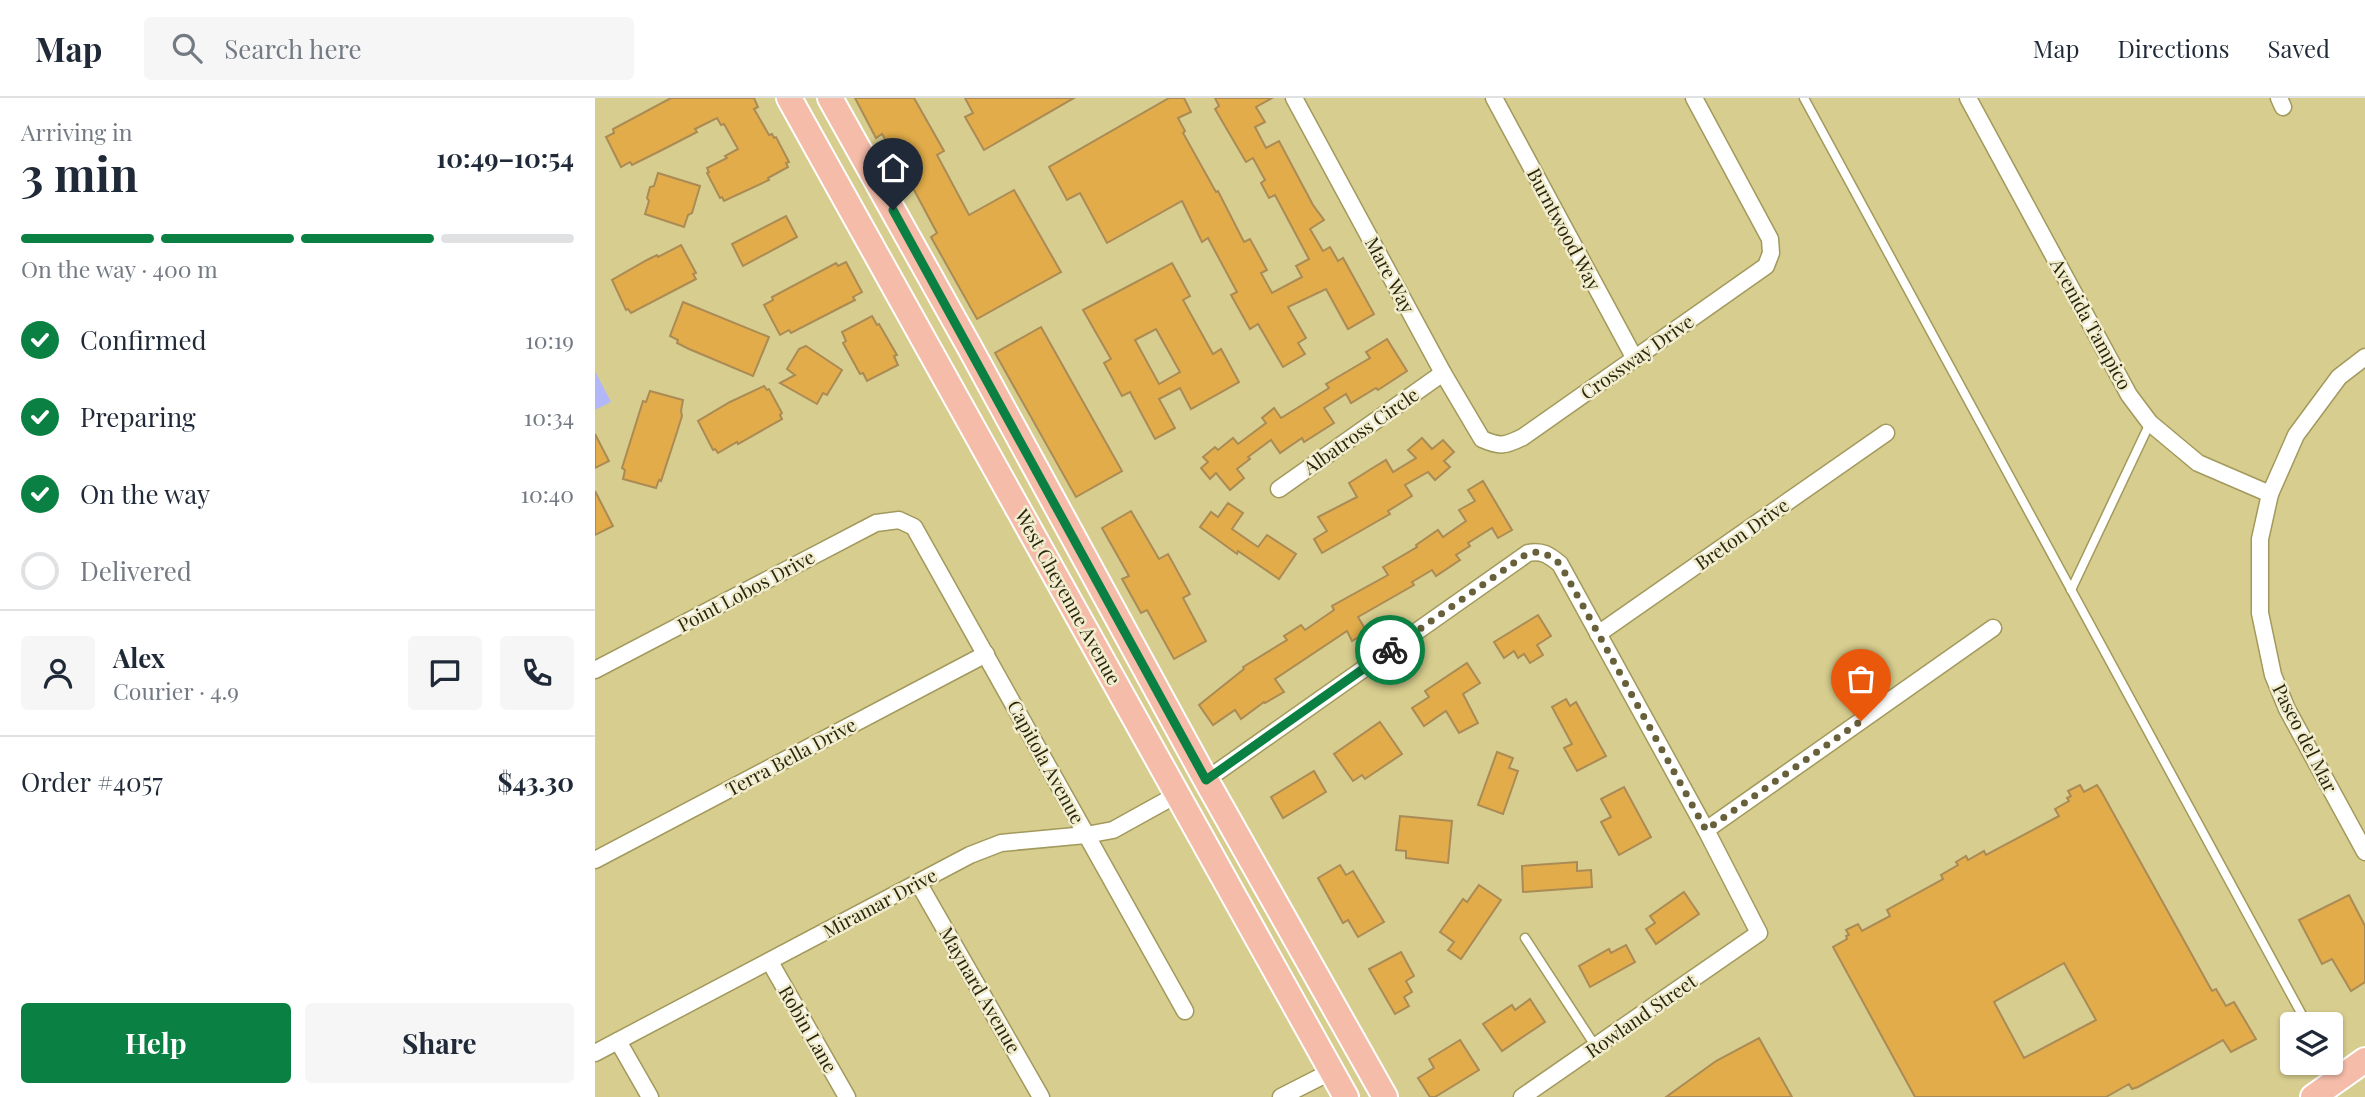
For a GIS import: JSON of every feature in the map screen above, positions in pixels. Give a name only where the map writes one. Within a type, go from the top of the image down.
[{"type":"main road","name":"West Cheyenne Avenue","points":[[789,98],[1346,1097]]},
{"type":"main road","name":"West Cheyenne Avenue","points":[[829,98],[970,348],[1206,780],[1385,1097]]},
{"type":"main road","points":[[1074,607],[1094,629],[1182,776],[1192,781],[1206,780]]},
{"type":"main road","points":[[1178,794],[1197,800],[1277,925],[1298,944]]},
{"type":"main road","points":[[2327,1085],[2365,1060]]},
{"type":"street","name":"Mare Way","points":[[1294,98],[1443,373],[1482,439],[1493,444]]},
{"type":"street","name":"Burntwood Way","points":[[1494,98],[1635,359]]},
{"type":"street","name":"Crossway Drive","points":[[1493,444],[1506,445],[1523,437],[1766,266],[1771,253],[1770,239],[1694,98]]},
{"type":"street","name":"Avenida Tampico","points":[[1968,98],[2129,395],[2150,423],[2198,463],[2270,494]]},
{"type":"street","name":"Paseo del Mar","points":[[2365,357],[2339,377],[2297,435],[2270,494],[2260,539],[2260,613],[2273,676],[2287,709],[2365,852]]},
{"type":"street","name":"Albatross Circle","points":[[1279,489],[1443,373]]},
{"type":"street","name":"Breton Drive","points":[[1598,634],[1886,433]]},
{"type":"street","name":"Capitola Avenue","points":[[899,520],[914,527],[1185,1011]]},
{"type":"street","name":"Point Lobos Drive","points":[[595,670],[876,523],[899,520]]},
{"type":"street","points":[[1206,780],[1528,553],[1537,551],[1548,554],[1560,564],[1706,830],[1993,628]]},
{"type":"street","name":"Terra Bella Drive","points":[[595,860],[986,654]]},
{"type":"street","name":"Miramar Drive","points":[[595,1053],[970,855],[1001,843],[1113,830],[1178,794]]},
{"type":"street","name":"Rowland Street","points":[[1522,1097],[1759,933],[1706,830]]},
{"type":"street","name":"Maynard Avenue","points":[[919,884],[1041,1097]]},
{"type":"street","name":"Robin Lane","points":[[770,962],[847,1097]]},
{"type":"street","points":[[618,1041],[650,1097]]},
{"type":"street","points":[[1282,1097],[1332,1071]]},
{"type":"lane","points":[[1804,98],[2300,1012]]},
{"type":"lane","points":[[2071,590],[2150,423]]},
{"type":"lane","points":[[1525,938],[1595,1047]]},
{"type":"shaded area","points":[[595,371],[611,402],[595,410]]},
{"type":"building","points":[[671,98],[754,98],[758,107],[754,109],[769,135],[776,137],[789,162],[786,163],[788,167],[768,178],[769,180],[724,201],[707,173],[707,168],[738,149],[724,124],[721,125],[717,118],[662,150],[632,165],[630,162],[621,167],[606,137],[614,133],[613,129]]},
{"type":"building","points":[[855,98],[914,98],[944,151],[937,155],[969,215],[1014,190],[1061,272],[977,319],[931,237],[937,233],[905,173],[882,134],[876,138]]},
{"type":"building","points":[[965,98],[1074,98],[984,150],[965,117],[973,113]]},
{"type":"building","points":[[1169,98],[1184,98],[1191,112],[1178,118],[1185,131],[1183,133],[1216,192],[1218,191],[1244,242],[1250,239],[1267,270],[1261,273],[1272,293],[1302,277],[1296,266],[1309,259],[1275,195],[1269,198],[1261,183],[1265,180],[1253,158],[1246,162],[1215,109],[1219,106],[1215,98],[1272,98],[1256,107],[1265,122],[1255,127],[1266,148],[1279,141],[1313,205],[1324,220],[1310,229],[1323,251],[1330,247],[1338,261],[1343,258],[1374,314],[1348,329],[1326,289],[1288,307],[1306,338],[1298,343],[1305,354],[1283,367],[1258,324],[1250,329],[1231,295],[1237,292],[1208,238],[1202,242],[1182,201],[1107,243],[1080,193],[1067,200],[1049,167]]},
{"type":"building","points":[[658,173],[700,186],[692,213],[688,215],[684,227],[645,214],[650,187],[654,186]]},
{"type":"building","points":[[786,216],[797,237],[743,266],[732,244]]},
{"type":"building","points":[[681,245],[696,273],[693,274],[696,279],[631,313],[626,310],[612,280]]},
{"type":"building","points":[[846,262],[862,292],[853,297],[855,300],[791,333],[789,330],[780,335],[764,305],[773,300],[772,297],[836,263],[838,266]]},
{"type":"building","points":[[1172,263],[1190,296],[1183,300],[1213,354],[1221,349],[1239,382],[1191,409],[1180,388],[1159,399],[1175,428],[1155,439],[1130,392],[1122,396],[1104,363],[1111,359],[1083,310]],"holes":[[[1156,329],[1180,372],[1159,384],[1135,340]]]},
{"type":"building","points":[[683,302],[769,337],[753,376],[689,349],[670,336]]},
{"type":"building","points":[[872,316],[897,355],[894,356],[898,365],[867,381],[863,373],[860,374],[843,343],[846,341],[842,332]]},
{"type":"building","points":[[1041,327],[1122,471],[1076,497],[995,353]]},
{"type":"building","points":[[1387,339],[1407,371],[1378,390],[1376,388],[1351,403],[1346,394],[1324,408],[1334,423],[1304,442],[1302,438],[1280,453],[1271,440],[1237,469],[1244,478],[1230,490],[1216,473],[1210,479],[1201,468],[1208,462],[1203,457],[1215,447],[1218,450],[1233,438],[1238,444],[1266,423],[1262,418],[1274,408],[1281,418],[1302,405],[1329,388],[1326,384],[1370,358],[1366,352]]},
{"type":"building","points":[[806,346],[842,370],[827,395],[823,393],[817,404],[780,383],[795,375],[787,369],[799,349]]},
{"type":"building","points":[[764,386],[769,389],[782,413],[782,419],[718,453],[713,450],[698,421]]},
{"type":"building","points":[[650,391],[683,400],[682,416],[661,481],[659,480],[656,488],[623,479],[625,470],[622,468],[643,401],[646,402]]},
{"type":"building","points":[[595,434],[609,461],[595,468]]},
{"type":"building","points":[[1422,438],[1432,449],[1443,440],[1454,452],[1444,461],[1450,467],[1435,480],[1428,472],[1405,485],[1412,496],[1388,511],[1390,514],[1322,553],[1314,539],[1327,531],[1318,517],[1357,497],[1349,483],[1371,469],[1386,460],[1393,472],[1416,458],[1408,450]]},
{"type":"building","points":[[1483,481],[1512,530],[1498,538],[1492,528],[1468,543],[1470,546],[1456,555],[1460,560],[1436,576],[1432,570],[1412,582],[1414,585],[1358,617],[1367,632],[1352,641],[1347,631],[1275,679],[1284,692],[1264,702],[1241,719],[1235,710],[1213,725],[1199,705],[1244,669],[1243,667],[1287,640],[1284,636],[1301,625],[1305,630],[1334,610],[1332,606],[1388,575],[1383,567],[1417,547],[1416,545],[1438,530],[1443,537],[1466,521],[1459,510],[1475,501],[1468,490]]},
{"type":"building","points":[[595,491],[613,526],[595,535]]},
{"type":"building","points":[[1228,503],[1243,513],[1232,529],[1258,547],[1267,535],[1296,554],[1279,579],[1238,551],[1237,554],[1200,527],[1211,512],[1218,517]]},
{"type":"building","points":[[1131,511],[1159,559],[1168,554],[1190,594],[1183,598],[1206,641],[1174,659],[1147,610],[1141,613],[1122,579],[1129,576],[1102,528]]},
{"type":"building","points":[[1538,615],[1551,636],[1537,645],[1543,655],[1530,663],[1524,654],[1518,658],[1514,651],[1504,658],[1494,642]]},
{"type":"building","points":[[1467,663],[1480,683],[1463,694],[1478,723],[1459,733],[1446,711],[1424,726],[1412,708],[1429,697],[1425,691]]},
{"type":"building","points":[[1566,699],[1570,706],[1576,702],[1606,756],[1577,771],[1564,748],[1572,744],[1552,707]]},
{"type":"building","points":[[1380,722],[1402,754],[1365,779],[1362,775],[1353,781],[1334,754]]},
{"type":"building","points":[[1497,752],[1513,758],[1509,768],[1518,771],[1503,814],[1478,805]]},
{"type":"building","points":[[1314,771],[1326,792],[1283,818],[1271,797]]},
{"type":"building","points":[[2080,785],[2084,792],[2097,785],[2212,991],[2216,989],[2226,1006],[2234,1002],[2256,1039],[2231,1052],[2223,1040],[2138,1087],[2132,1089],[2129,1084],[2106,1097],[1915,1097],[1833,947],[1847,939],[1846,936],[1849,935],[1846,930],[1858,924],[1862,931],[1890,916],[1887,910],[1943,879],[1941,875],[1958,865],[1956,862],[1966,856],[1968,860],[1984,851],[1986,855],[2059,816],[2055,809],[2069,801],[2067,798],[2071,796],[2068,791]],"holes":[[[2064,963],[2096,1020],[2024,1058],[1994,1002]]]},
{"type":"building","points":[[1624,787],[1651,837],[1619,855],[1601,822],[1611,817],[1601,799]]},
{"type":"building","points":[[1400,816],[1452,821],[1448,863],[1406,858],[1406,851],[1396,850]]},
{"type":"building","points":[[1577,862],[1577,871],[1591,870],[1592,887],[1523,892],[1522,866]]},
{"type":"building","points":[[1340,865],[1346,875],[1353,871],[1384,922],[1358,937],[1348,920],[1343,923],[1318,878]]},
{"type":"building","points":[[1479,885],[1501,900],[1461,959],[1448,950],[1454,942],[1440,932],[1463,899],[1467,902]]},
{"type":"building","points":[[1684,892],[1699,914],[1656,944],[1646,929],[1655,923],[1650,916]]},
{"type":"building","points":[[2349,895],[2365,926],[2365,982],[2351,991],[2332,959],[2322,964],[2299,920]]},
{"type":"building","points":[[1626,945],[1635,962],[1590,987],[1579,966],[1609,949],[1611,953]]},
{"type":"building","points":[[1401,952],[1414,976],[1406,981],[1412,992],[1404,997],[1409,1006],[1395,1014],[1369,969]]},
{"type":"building","points":[[1530,999],[1545,1022],[1502,1051],[1483,1024],[1512,1005],[1515,1010]]},
{"type":"building","points":[[1759,1038],[1792,1097],[1666,1097],[1716,1061]]},
{"type":"building","points":[[1460,1040],[1479,1070],[1435,1097],[1430,1097],[1418,1078],[1434,1068],[1429,1059]]},
{"type":"way so far","points":[[1390,650],[1528,553],[1537,551],[1548,554],[1560,564],[1706,830],[1861,721]]},
{"type":"route","points":[[893,210],[1206,780],[1390,650]]}]
